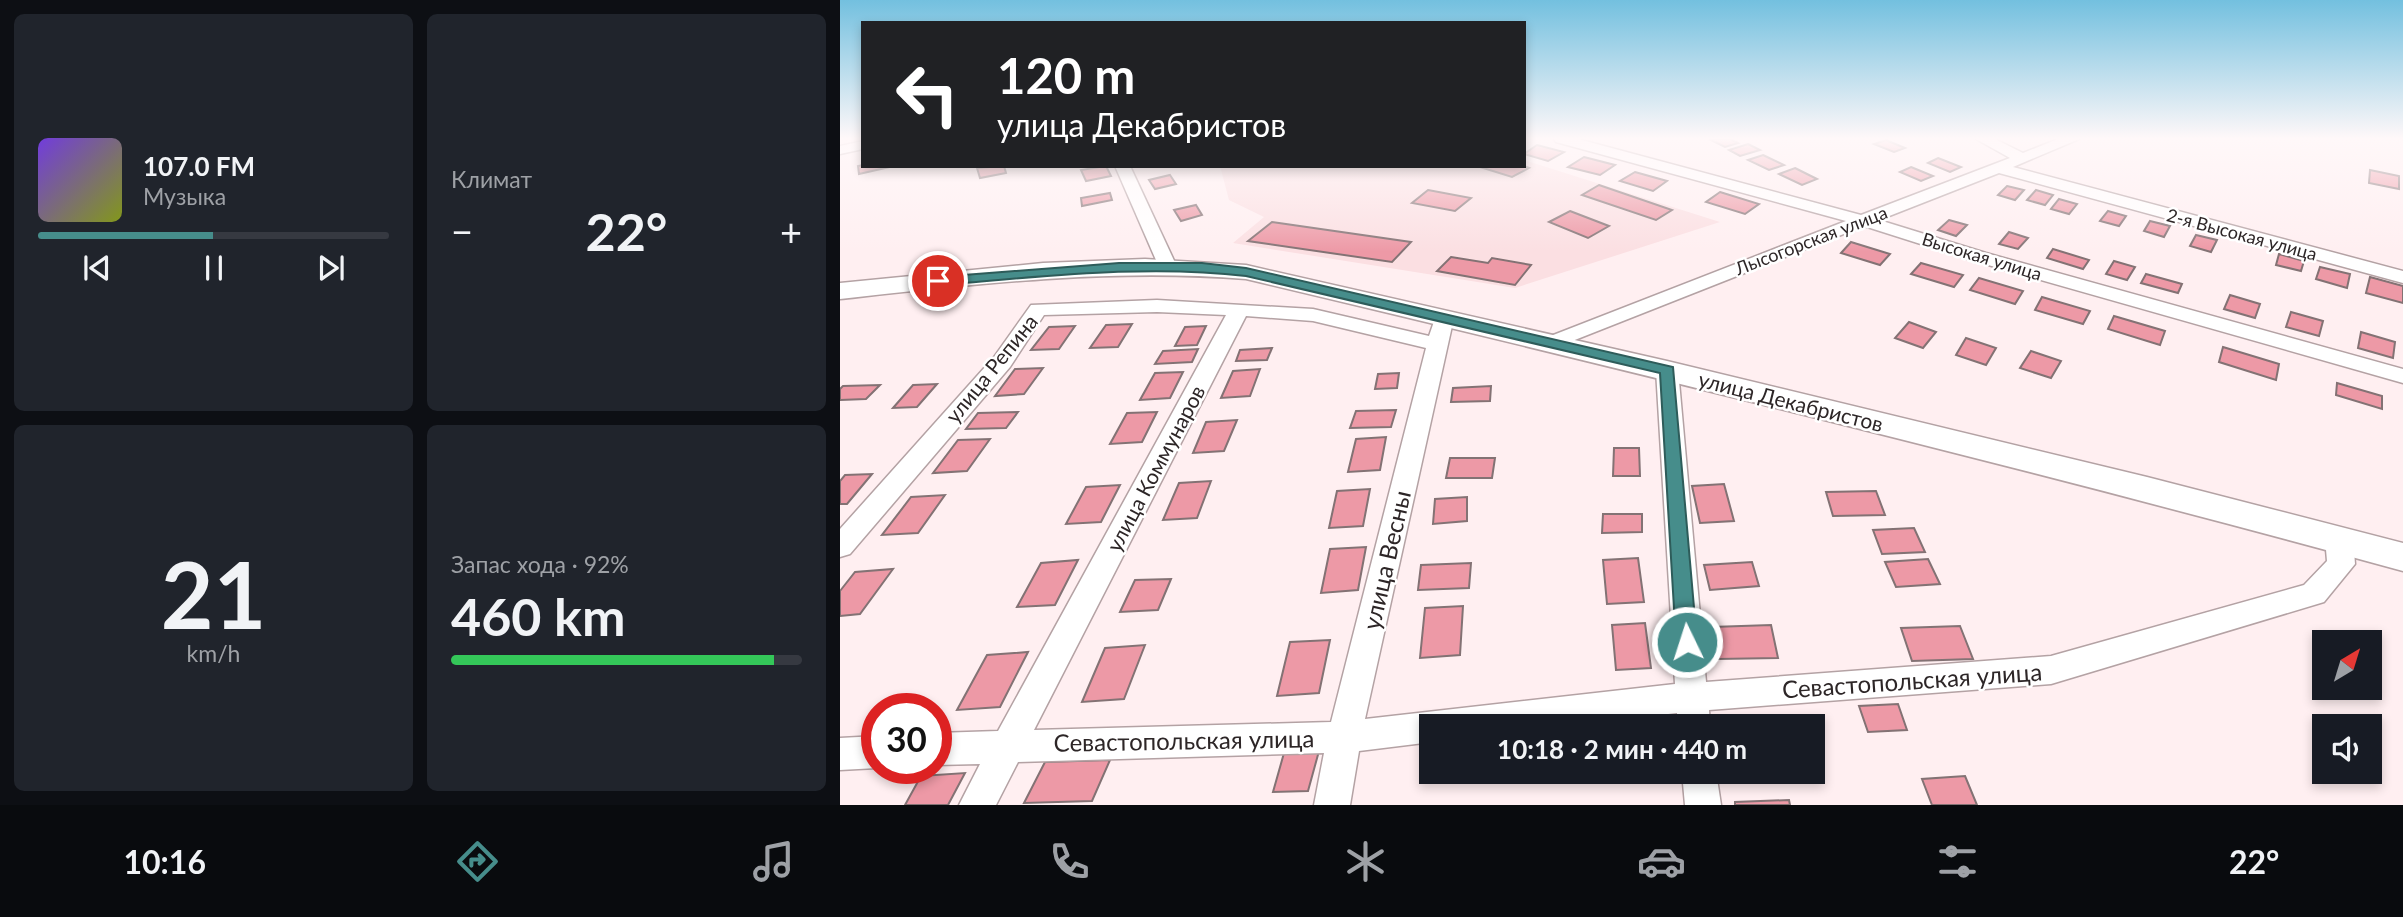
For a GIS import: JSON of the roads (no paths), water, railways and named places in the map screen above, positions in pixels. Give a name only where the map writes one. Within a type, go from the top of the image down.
[{"type":"main road","name":"улица Декабристов","points":[[840,291],[987,276],[1119,267],[1202,267],[1246,272],[1441,330],[1550,343],[1667,370],[2339,538],[2403,557]]},
{"type":"street","points":[[1127,177],[1168,267]]},
{"type":"street","name":"Высокая улица","points":[[1695,177],[2403,376]]},
{"type":"street","name":"Лысогорская улица","points":[[1550,343],[1980,177]]},
{"type":"street","name":"2-я Высокая улица","points":[[2028,177],[2403,277]]},
{"type":"street","name":"улица Репина","points":[[840,547],[851,521],[1002,362],[1038,309],[1157,306],[1239,310]]},
{"type":"street","points":[[1239,310],[1313,315],[1441,330]]},
{"type":"street","name":"улица Коммунаров","points":[[977,805],[1239,310]]},
{"type":"street","name":"улица Весны","points":[[1332,805],[1344,737],[1441,330]]},
{"type":"street","points":[[1667,370],[1692,712]]},
{"type":"street","name":"Севастопольская улица","points":[[1655,714],[2051,670],[2314,594],[2340,564],[2339,538]]},
{"type":"street","name":"Севастопольская улица","points":[[952,747],[1344,737],[1419,728]]},
{"type":"street","points":[[840,754],[861,753]]},
{"type":"street","points":[[1700,784],[1703,805]]}]
